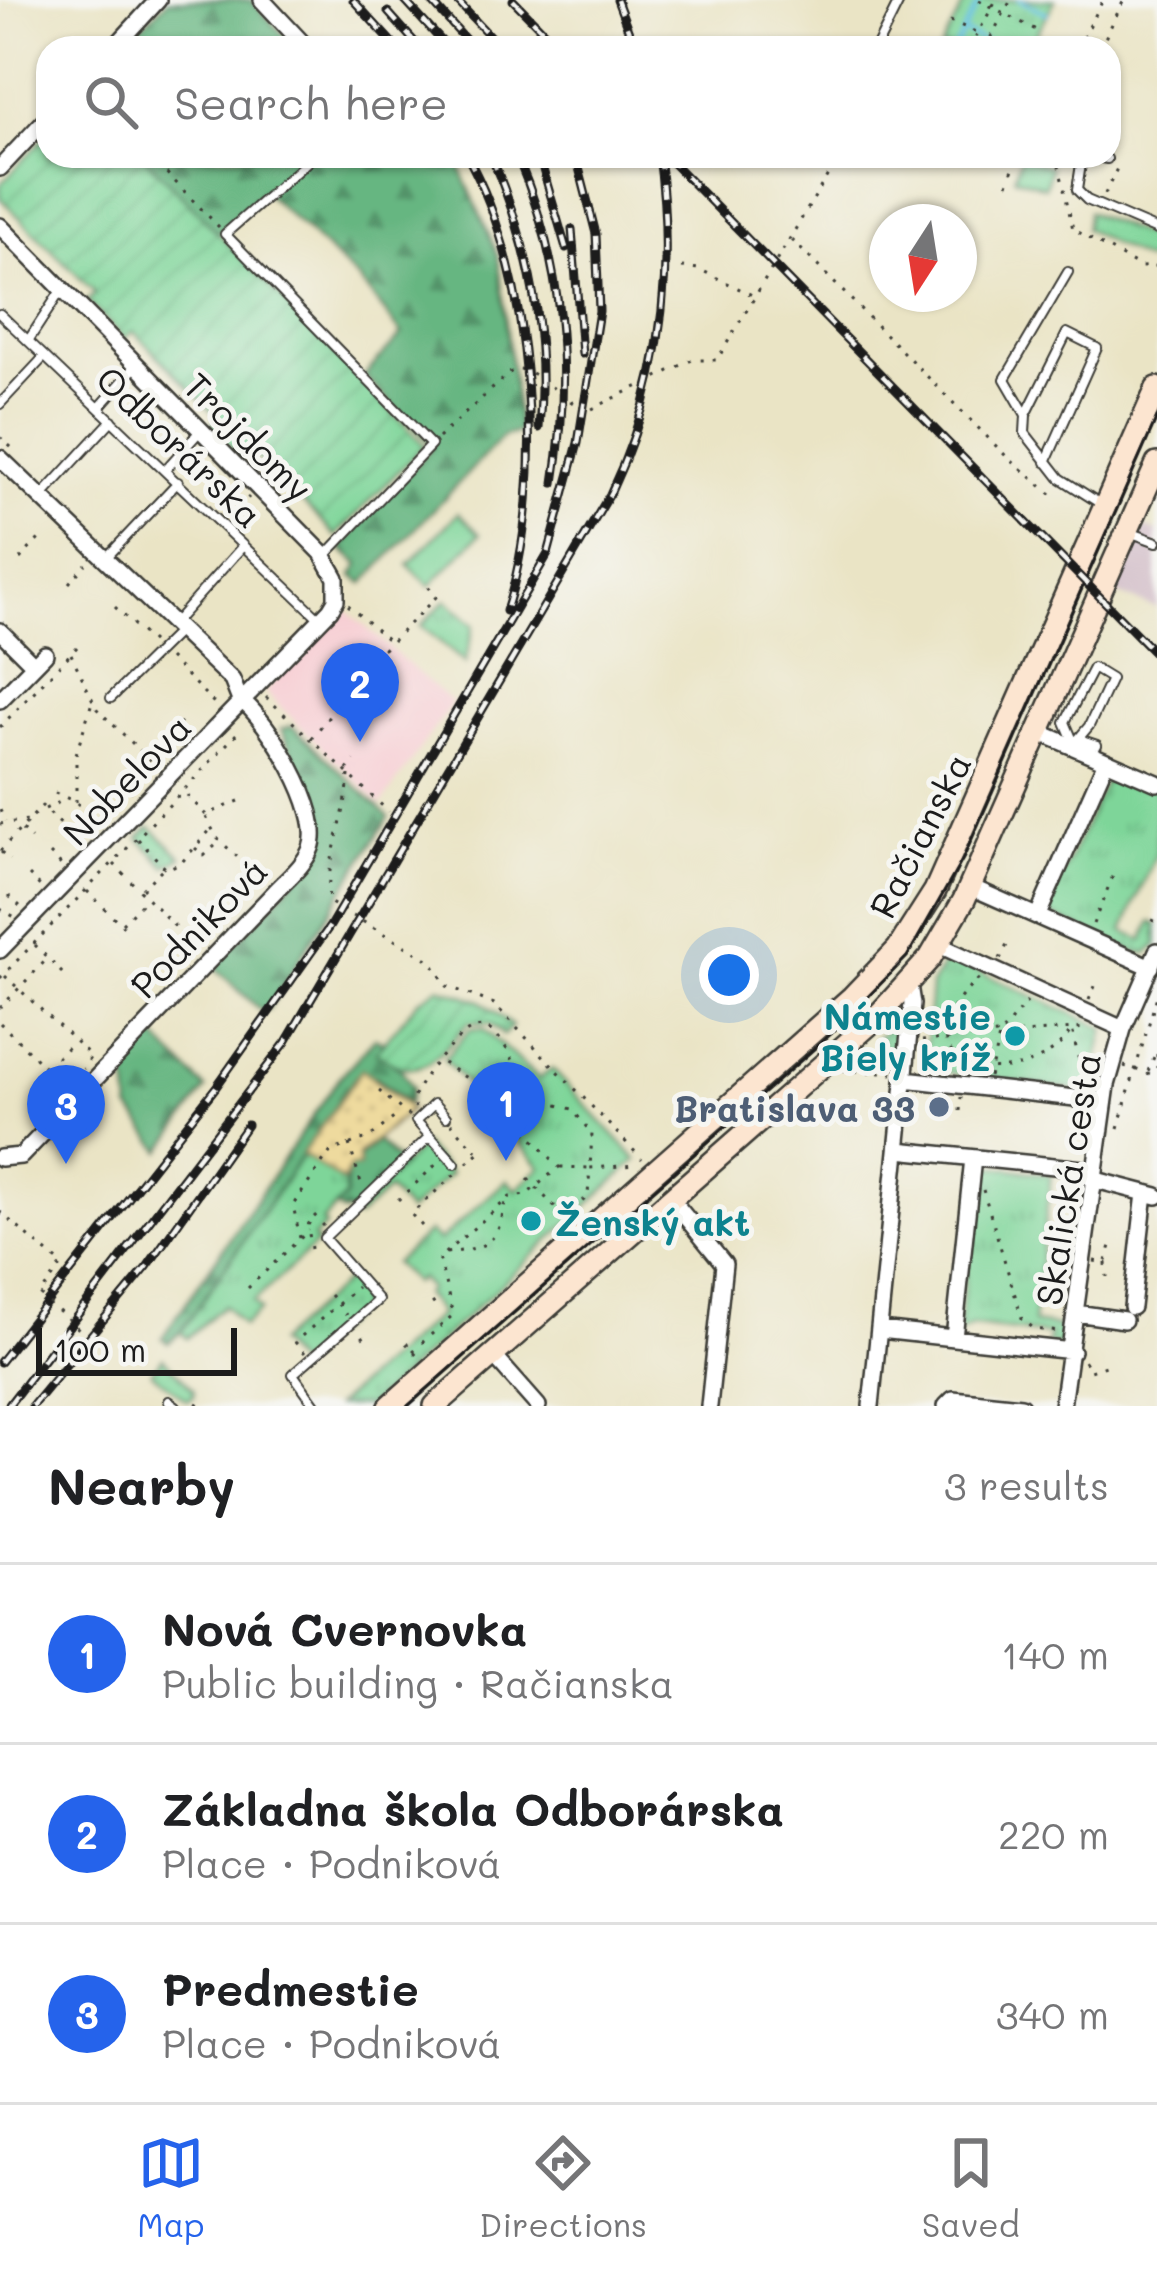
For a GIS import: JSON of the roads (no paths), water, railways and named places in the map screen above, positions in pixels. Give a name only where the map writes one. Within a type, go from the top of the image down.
[{"type":"main road","name":"Račianska","points":[[390,1406],[897,974],[939,945],[970,887],[1105,506],[1157,388]]},
{"type":"main road","name":"Račianska","points":[[435,1406],[671,1199],[897,974],[929,903],[1026,726],[1157,464]]},
{"type":"street","points":[[125,36],[158,0]]},
{"type":"street","points":[[262,0],[296,36]]},
{"type":"street","points":[[0,168],[36,130]]},
{"type":"street","name":"Trojdomy","points":[[2,233],[325,556]]},
{"type":"street","points":[[0,458],[232,680],[239,698],[256,686],[336,600],[334,571],[325,556]]},
{"type":"street","points":[[0,631],[40,659],[0,700]]},
{"type":"street","name":"Nobelova","points":[[0,950],[228,716],[239,698]]},
{"type":"street","name":"Podniková","points":[[0,1158],[21,1156],[274,893],[313,846],[315,827],[305,800],[268,726],[239,698]]},
{"type":"street","points":[[1026,726],[1101,752],[1157,783]]},
{"type":"street","points":[[1038,915],[1101,752]]},
{"type":"street","points":[[970,887],[1154,959]]},
{"type":"street","points":[[0,920],[15,934]]},
{"type":"street","points":[[939,945],[1119,1028]]},
{"type":"street","name":"Skalická cesta","points":[[1062,1406],[1110,1071],[1119,1028],[1149,992],[1154,959]]},
{"type":"street","points":[[872,1406],[901,1077],[909,1042],[897,974]]},
{"type":"street","points":[[901,1077],[1083,1099],[1102,1110]]},
{"type":"street","points":[[898,1150],[1092,1174],[1151,1195],[1128,1313],[1076,1313]]},
{"type":"street","points":[[954,1338],[972,1162]]},
{"type":"street","points":[[671,1199],[724,1264],[709,1406]]},
{"type":"street","points":[[880,1330],[1072,1348]]},
{"type":"street","points":[[493,1355],[538,1406]]},
{"type":"street","points":[[946,1406],[953,1399],[1021,1406]]},
{"type":"lane","points":[[882,36],[900,0]]},
{"type":"lane","points":[[300,168],[225,234],[431,445],[325,556]]},
{"type":"lane","points":[[1080,168],[1076,183],[1082,196],[1157,230]]},
{"type":"lane","points":[[1026,415],[1005,379],[1068,272]]},
{"type":"lane","points":[[28,341],[62,289]]},
{"type":"lane","name":"Odborárska","points":[[0,314],[320,619]]},
{"type":"lane","points":[[1046,464],[1097,348],[1067,333],[1026,415],[1024,433],[1046,464],[1105,506]]},
{"type":"lane","points":[[0,404],[44,356]]},
{"type":"lane","points":[[99,408],[137,365]]},
{"type":"lane","points":[[41,497],[112,420]]},
{"type":"lane","points":[[165,470],[201,430]]},
{"type":"lane","points":[[105,559],[178,482]]},
{"type":"lane","points":[[1127,531],[1157,542]]},
{"type":"lane","points":[[111,698],[161,650],[242,548]]},
{"type":"lane","points":[[1093,668],[1108,675],[1075,742],[1075,708],[1093,668]]},
{"type":"lane","points":[[446,1117],[434,1104],[417,1119],[455,1165]]},
{"type":"lane","points":[[316,1406],[293,1374],[378,1300],[323,1238],[430,1136]]},
{"type":"waterway","points":[[961,36],[980,0]]},
{"type":"waterway","points":[[1019,0],[1047,13]]},
{"type":"waterway","points":[[964,32],[972,36]]},
{"type":"tram line","points":[[408,1406],[832,1033],[907,957],[964,857],[1157,418]]},
{"type":"railway","points":[[353,0],[386,36]]},
{"type":"railway","points":[[404,0],[437,36]]},
{"type":"railway","points":[[430,0],[462,36]]},
{"type":"railway","points":[[456,0],[490,36]]},
{"type":"railway","points":[[513,0],[548,36]]},
{"type":"railway","points":[[617,0],[630,36]]},
{"type":"railway","points":[[388,12],[409,36]]},
{"type":"railway","points":[[472,168],[507,259],[527,380],[527,503],[506,611]]},
{"type":"railway","points":[[496,168],[533,289],[541,357],[539,428]]},
{"type":"railway","points":[[522,168],[545,236],[560,316],[562,398],[554,483]]},
{"type":"railway","points":[[543,168],[566,248]]},
{"type":"railway","points":[[0,1362],[216,1087],[330,926],[548,554],[578,443],[599,311],[596,234],[579,168]]},
{"type":"railway","points":[[8,1406],[286,1042],[610,494],[641,412],[660,329],[665,243],[660,168]]},
{"type":"railway","points":[[678,168],[1157,655]]},
{"type":"railway","points":[[572,229],[582,354]]},
{"type":"railway","points":[[32,1406],[147,1267],[247,1125]]},
{"type":"place","name":"Základna škola Odborárska","points":[[360,742]]},
{"type":"place","name":"Námestie Biely kríž","points":[[1015,1036]]},
{"type":"place","name":"Bratislava 33","points":[[939,1107]]},
{"type":"place","name":"Nová Cvernovka","points":[[506,1161]]},
{"type":"place","name":"Predmestie","points":[[66,1164]]},
{"type":"place","name":"Ženský akt","points":[[531,1221]]}]
